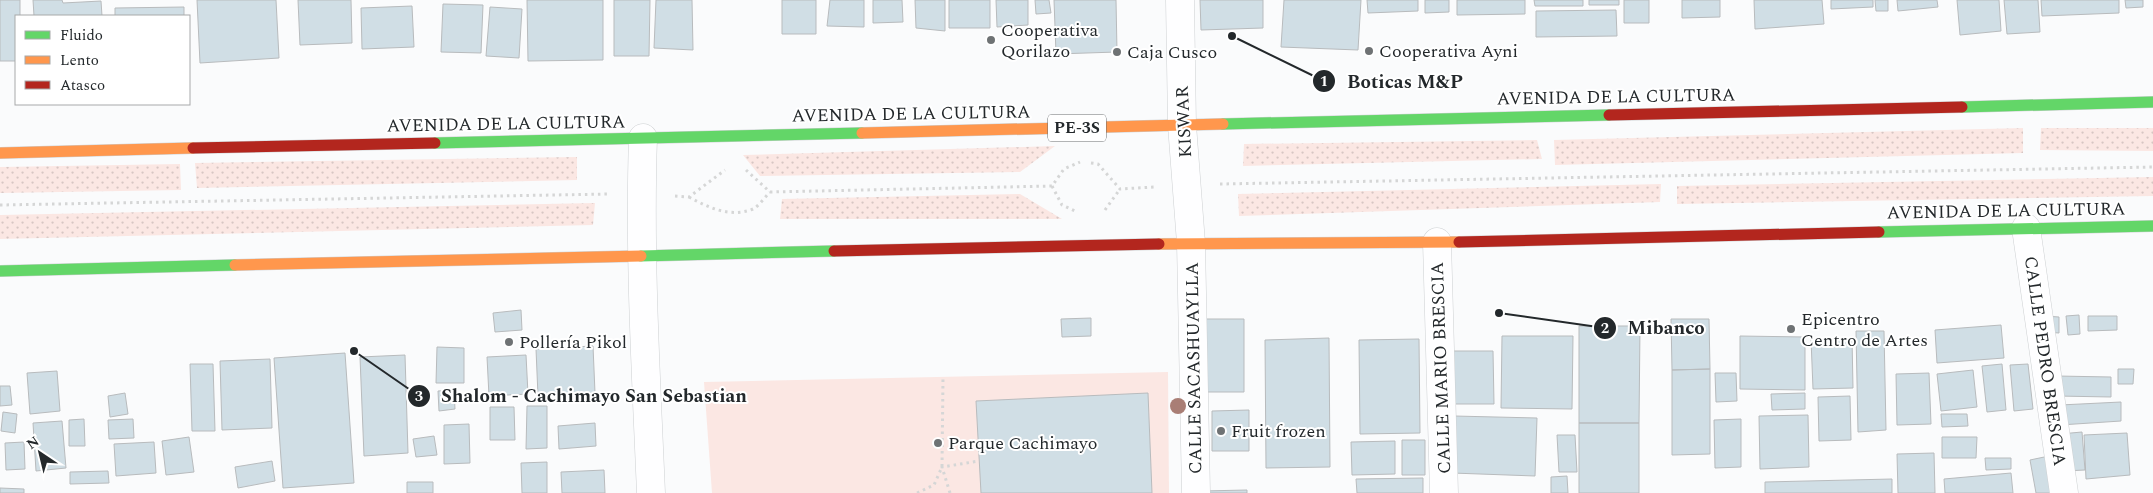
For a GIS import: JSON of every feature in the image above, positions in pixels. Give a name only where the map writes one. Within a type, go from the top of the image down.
[{"type":"highway","name":"AVENIDA DE LA CULTURA","points":[[0,153],[2153,102]]},
{"type":"highway","name":"AVENIDA DE LA CULTURA","points":[[0,271],[1191,244],[1437,242],[2153,226]]},
{"type":"street","name":"KISWAR","points":[[1180,0],[1182,125],[1191,244]]},
{"type":"street","points":[[643,138],[641,193],[642,257],[651,493]]},
{"type":"street","name":"CALLE PEDRO BRESCIA","points":[[2026,228],[2064,493]]},
{"type":"street","name":"CALLE MARIO BRESCIA","points":[[1437,242],[1444,493]]},
{"type":"street","name":"CALLE SACASHUAYLLA","points":[[1191,244],[1196,493]]},
{"type":"path","points":[[1052,186],[1064,169],[1084,161],[1098,164],[1120,189]]},
{"type":"path","points":[[1120,189],[1188,185],[2153,167]]},
{"type":"path","points":[[744,168],[770,192]]},
{"type":"path","points":[[689,197],[727,169]]},
{"type":"path","points":[[0,205],[641,193],[689,197],[708,207],[734,214],[754,208],[770,192],[1052,186]]},
{"type":"path","points":[[1052,186],[1062,205],[1078,212]]},
{"type":"path","points":[[1100,212],[1107,210],[1120,189]]},
{"type":"path","points":[[943,376],[942,467],[950,493]]},
{"type":"path","points":[[942,467],[979,461]]},
{"type":"path","points":[[916,493],[934,485],[942,467]]},
{"type":"shaded area","points":[[2023,128],[2023,153],[1555,165],[1554,140]]},
{"type":"shaded area","points":[[2041,128],[2153,128],[2153,151],[2040,150]]},
{"type":"shaded area","points":[[1537,140],[1542,159],[1243,166],[1244,144]]},
{"type":"shaded area","points":[[1055,146],[1020,172],[760,176],[743,155]]},
{"type":"shaded area","points":[[577,157],[577,180],[197,188],[195,163]]},
{"type":"shaded area","points":[[180,164],[181,190],[0,193],[0,167]]},
{"type":"shaded area","points":[[2153,177],[2153,196],[1677,204],[1677,186]]},
{"type":"shaded area","points":[[1661,184],[1660,202],[1239,216],[1238,194]]},
{"type":"shaded area","points":[[1020,194],[1062,219],[780,219],[782,199]]},
{"type":"shaded area","points":[[595,203],[593,225],[0,239],[0,215]]},
{"type":"shaded area","name":"Parque Cachimayo","points":[[1168,372],[1169,493],[712,493],[704,382]]},
{"type":"building","points":[[0,0],[20,0],[20,15],[15,15],[15,61],[0,61]]},
{"type":"building","points":[[33,0],[62,0],[63,3],[101,1],[102,15],[34,15]]},
{"type":"building","points":[[197,0],[276,0],[279,58],[200,63]]},
{"type":"building","points":[[298,0],[351,0],[352,43],[300,45]]},
{"type":"building","points":[[527,0],[603,0],[603,60],[528,61]]},
{"type":"building","points":[[614,0],[650,0],[649,56],[614,56]]},
{"type":"building","points":[[656,0],[692,0],[693,50],[654,48]]},
{"type":"building","points":[[782,0],[816,0],[816,34],[782,34]]},
{"type":"building","points":[[830,0],[864,0],[864,27],[827,26]]},
{"type":"building","points":[[873,0],[902,0],[903,22],[873,23]]},
{"type":"building","points":[[915,0],[945,0],[945,31],[916,28]]},
{"type":"building","points":[[949,0],[990,0],[990,28],[949,28]]},
{"type":"building","points":[[996,0],[1028,0],[1028,25],[997,27]]},
{"type":"building","points":[[1035,0],[1049,0],[1051,13],[1036,14]]},
{"type":"building","points":[[1054,0],[1116,0],[1117,52],[1056,54]]},
{"type":"building","points":[[1200,0],[1263,0],[1263,28],[1201,30]]},
{"type":"building","points":[[1284,0],[1361,0],[1358,50],[1281,47]]},
{"type":"building","points":[[1367,0],[1418,0],[1418,11],[1368,13]]},
{"type":"building","points":[[1425,0],[1449,0],[1449,12],[1425,13]]},
{"type":"building","points":[[1457,0],[1525,0],[1525,14],[1457,15]]},
{"type":"building","points":[[1534,0],[1583,0],[1583,6],[1535,6]]},
{"type":"building","points":[[1589,0],[1619,0],[1619,5],[1589,5]]},
{"type":"building","points":[[1624,0],[1649,0],[1649,23],[1624,23]]},
{"type":"building","points":[[1682,0],[1720,0],[1720,17],[1682,18]]},
{"type":"building","points":[[1754,0],[1822,0],[1824,24],[1755,29]]},
{"type":"building","points":[[1831,0],[1873,0],[1873,7],[1831,9]]},
{"type":"building","points":[[1875,0],[1888,0],[1888,11],[1876,11]]},
{"type":"building","points":[[1897,0],[1937,0],[1938,7],[1898,11]]},
{"type":"building","points":[[1957,0],[1999,0],[2001,31],[1960,35]]},
{"type":"building","points":[[2004,0],[2038,0],[2040,32],[2007,34]]},
{"type":"building","points":[[2041,0],[2119,0],[2119,13],[2042,16]]},
{"type":"building","points":[[2125,0],[2143,0],[2143,7],[2126,8]]},
{"type":"building","points":[[443,4],[483,5],[481,53],[441,52]]},
{"type":"building","points":[[412,6],[414,47],[362,49],[361,8]]},
{"type":"building","points":[[184,7],[184,15],[115,15],[115,8]]},
{"type":"building","points":[[490,7],[522,9],[519,58],[486,56]]},
{"type":"building","points":[[1616,10],[1617,36],[1536,37],[1536,11]]},
{"type":"building","points":[[521,310],[522,330],[495,332],[493,313]]},
{"type":"building","points":[[2079,315],[2080,334],[2068,335],[2066,316]]},
{"type":"building","points":[[2045,316],[2059,317],[2059,333],[2045,332]]},
{"type":"building","points":[[2088,316],[2117,316],[2117,330],[2088,331]]},
{"type":"building","points":[[1091,318],[1091,336],[1062,337],[1061,319]]},
{"type":"building","points":[[1204,319],[1244,319],[1244,392],[1204,392]]},
{"type":"building","points":[[1671,319],[1709,319],[1710,369],[1672,370]]},
{"type":"building","points":[[2001,325],[2004,358],[1937,363],[1935,330]]},
{"type":"building","points":[[1579,326],[1640,326],[1639,423],[1579,423]]},
{"type":"building","points":[[1856,331],[1884,331],[1886,430],[1858,432]]},
{"type":"building","points":[[1502,336],[1573,336],[1572,409],[1501,408]]},
{"type":"building","points":[[1740,336],[1805,337],[1805,390],[1740,389]]},
{"type":"building","points":[[1329,338],[1330,467],[1266,468],[1265,340]]},
{"type":"building","points":[[1852,338],[1853,388],[1813,389],[1811,339]]},
{"type":"building","points":[[1419,339],[1420,433],[1360,434],[1359,340]]},
{"type":"building","points":[[593,346],[595,393],[538,396],[536,349]]},
{"type":"building","points":[[437,347],[464,348],[464,383],[436,383]]},
{"type":"building","points":[[1450,351],[1493,351],[1494,404],[1451,404]]},
{"type":"building","points":[[345,353],[354,483],[283,488],[274,358]]},
{"type":"building","points":[[405,355],[408,453],[364,456],[360,357]]},
{"type":"building","points":[[526,355],[528,394],[489,396],[487,357]]},
{"type":"building","points":[[270,359],[272,428],[222,430],[220,361]]},
{"type":"building","points":[[190,364],[213,364],[215,431],[192,431]]},
{"type":"building","points":[[2002,364],[2006,410],[1987,412],[1982,366]]},
{"type":"building","points":[[2028,364],[2033,409],[2014,411],[2010,365]]},
{"type":"building","points":[[1710,369],[1710,454],[1672,455],[1672,370]]},
{"type":"building","points":[[2118,369],[2134,369],[2133,384],[2118,384]]},
{"type":"building","points":[[1973,370],[1977,407],[1941,411],[1937,374]]},
{"type":"building","points":[[57,371],[60,411],[30,414],[27,373]]},
{"type":"building","points":[[1715,373],[1736,373],[1737,401],[1716,402]]},
{"type":"building","points":[[1929,373],[1931,424],[1897,425],[1896,374]]},
{"type":"building","points":[[2057,376],[2111,377],[2111,397],[2057,396]]},
{"type":"building","points":[[0,386],[10,386],[12,405],[0,406]]},
{"type":"building","points":[[454,390],[455,409],[439,411],[438,391]]},
{"type":"building","points":[[125,393],[128,414],[110,417],[108,396]]},
{"type":"building","points":[[1148,393],[1152,493],[981,493],[976,401]]},
{"type":"building","points":[[1805,393],[1805,409],[1772,410],[1771,394]]},
{"type":"building","points":[[1850,396],[1851,440],[1819,441],[1818,397]]},
{"type":"building","points":[[2121,402],[2121,421],[2060,425],[2060,405]]},
{"type":"building","points":[[527,406],[547,406],[547,448],[526,449]]},
{"type":"building","points":[[490,407],[514,407],[515,440],[490,440]]},
{"type":"building","points":[[1249,410],[1249,451],[1212,451],[1212,411]]},
{"type":"building","points":[[3,412],[17,414],[15,433],[1,431]]},
{"type":"building","points":[[1941,414],[1967,414],[1968,426],[1942,427]]},
{"type":"building","points":[[1808,415],[1809,467],[1760,469],[1759,416]]},
{"type":"building","points":[[1454,416],[1537,418],[1535,476],[1452,473]]},
{"type":"building","points":[[84,419],[85,446],[69,446],[69,420]]},
{"type":"building","points":[[133,419],[134,438],[109,439],[108,420]]},
{"type":"building","points":[[1741,419],[1741,467],[1715,468],[1714,420]]},
{"type":"building","points":[[62,421],[66,468],[36,471],[33,423]]},
{"type":"building","points":[[595,423],[596,446],[559,449],[558,426]]},
{"type":"building","points":[[1579,423],[1639,423],[1639,493],[1579,493]]},
{"type":"building","points":[[469,424],[470,463],[444,464],[444,425]]},
{"type":"building","points":[[2082,432],[2085,470],[2064,471],[2060,434]]},
{"type":"building","points":[[2127,433],[2130,475],[2086,479],[2084,435]]},
{"type":"building","points":[[1557,435],[1575,435],[1577,472],[1559,472]]},
{"type":"building","points":[[434,436],[437,455],[416,457],[413,439]]},
{"type":"building","points":[[189,437],[194,472],[166,475],[162,441]]},
{"type":"building","points":[[1942,437],[1977,437],[1976,458],[1942,458]]},
{"type":"building","points":[[1402,440],[1425,440],[1425,475],[1402,475]]},
{"type":"building","points":[[1395,441],[1395,474],[1352,475],[1351,442]]},
{"type":"building","points":[[24,442],[25,469],[6,470],[5,443]]},
{"type":"building","points":[[154,442],[156,473],[116,476],[114,444]]},
{"type":"building","points":[[1934,453],[1935,493],[1898,493],[1897,454]]},
{"type":"building","points":[[2049,456],[2055,493],[2036,493],[2030,460]]},
{"type":"building","points":[[1985,458],[2011,458],[2011,469],[1986,470]]},
{"type":"building","points":[[272,461],[275,481],[238,488],[235,467]]},
{"type":"building","points":[[547,462],[547,493],[522,493],[521,463]]},
{"type":"building","points":[[604,470],[605,493],[562,493],[561,472]]},
{"type":"building","points":[[108,471],[109,483],[70,484],[70,472]]},
{"type":"building","points":[[2011,473],[2013,493],[1945,493],[1944,479]]},
{"type":"building","points":[[1567,476],[1568,493],[1551,493],[1551,477]]},
{"type":"building","points":[[1423,478],[1423,493],[1357,493],[1356,479]]},
{"type":"building","points":[[1892,479],[1892,493],[1765,493],[1765,482]]},
{"type":"building","points":[[407,482],[433,482],[433,493],[407,493]]},
{"type":"building","points":[[0,488],[24,489],[24,493],[0,493]]},
{"type":"building","points":[[1247,490],[1247,493],[1202,493],[1202,491]]},
{"type":"traffic: fast","points":[[1962,107],[2153,102]]},
{"type":"traffic: fast","points":[[1223,124],[1609,115]]},
{"type":"traffic: fast","points":[[435,143],[862,133]]},
{"type":"traffic: fast","points":[[1879,232],[2153,226]]},
{"type":"traffic: fast","points":[[641,256],[834,251]]},
{"type":"traffic: fast","points":[[0,271],[235,265]]},
{"type":"traffic: slow","points":[[862,133],[1223,124]]},
{"type":"traffic: slow","points":[[0,153],[193,148]]},
{"type":"traffic: slow","points":[[1159,244],[1459,242]]},
{"type":"traffic: slow","points":[[235,265],[641,256]]},
{"type":"traffic: jam","points":[[1609,115],[1962,107]]},
{"type":"traffic: jam","points":[[193,148],[435,143]]},
{"type":"traffic: jam","points":[[1459,242],[1879,232]]},
{"type":"traffic: jam","points":[[834,251],[1159,244]]},
{"type":"place","name":"Boticas M&P","points":[[1232,36]]},
{"type":"place","name":"Cooperativa Qorilazo","points":[[991,40]]},
{"type":"place","name":"Cooperativa Ayni","points":[[1369,51]]},
{"type":"place","name":"Caja Cusco","points":[[1117,52]]},
{"type":"place","name":"Mibanco","points":[[1499,313]]},
{"type":"place","name":"Epicentro Centro de Artes","points":[[1791,329]]},
{"type":"place","name":"Pollería Pikol","points":[[509,342]]},
{"type":"place","name":"Shalom - Cachimayo San Sebastian","points":[[354,351]]},
{"type":"place","name":"Fruit frozen","points":[[1221,431]]},
{"type":"place","name":"Parque Cachimayo","points":[[938,443]]}]
